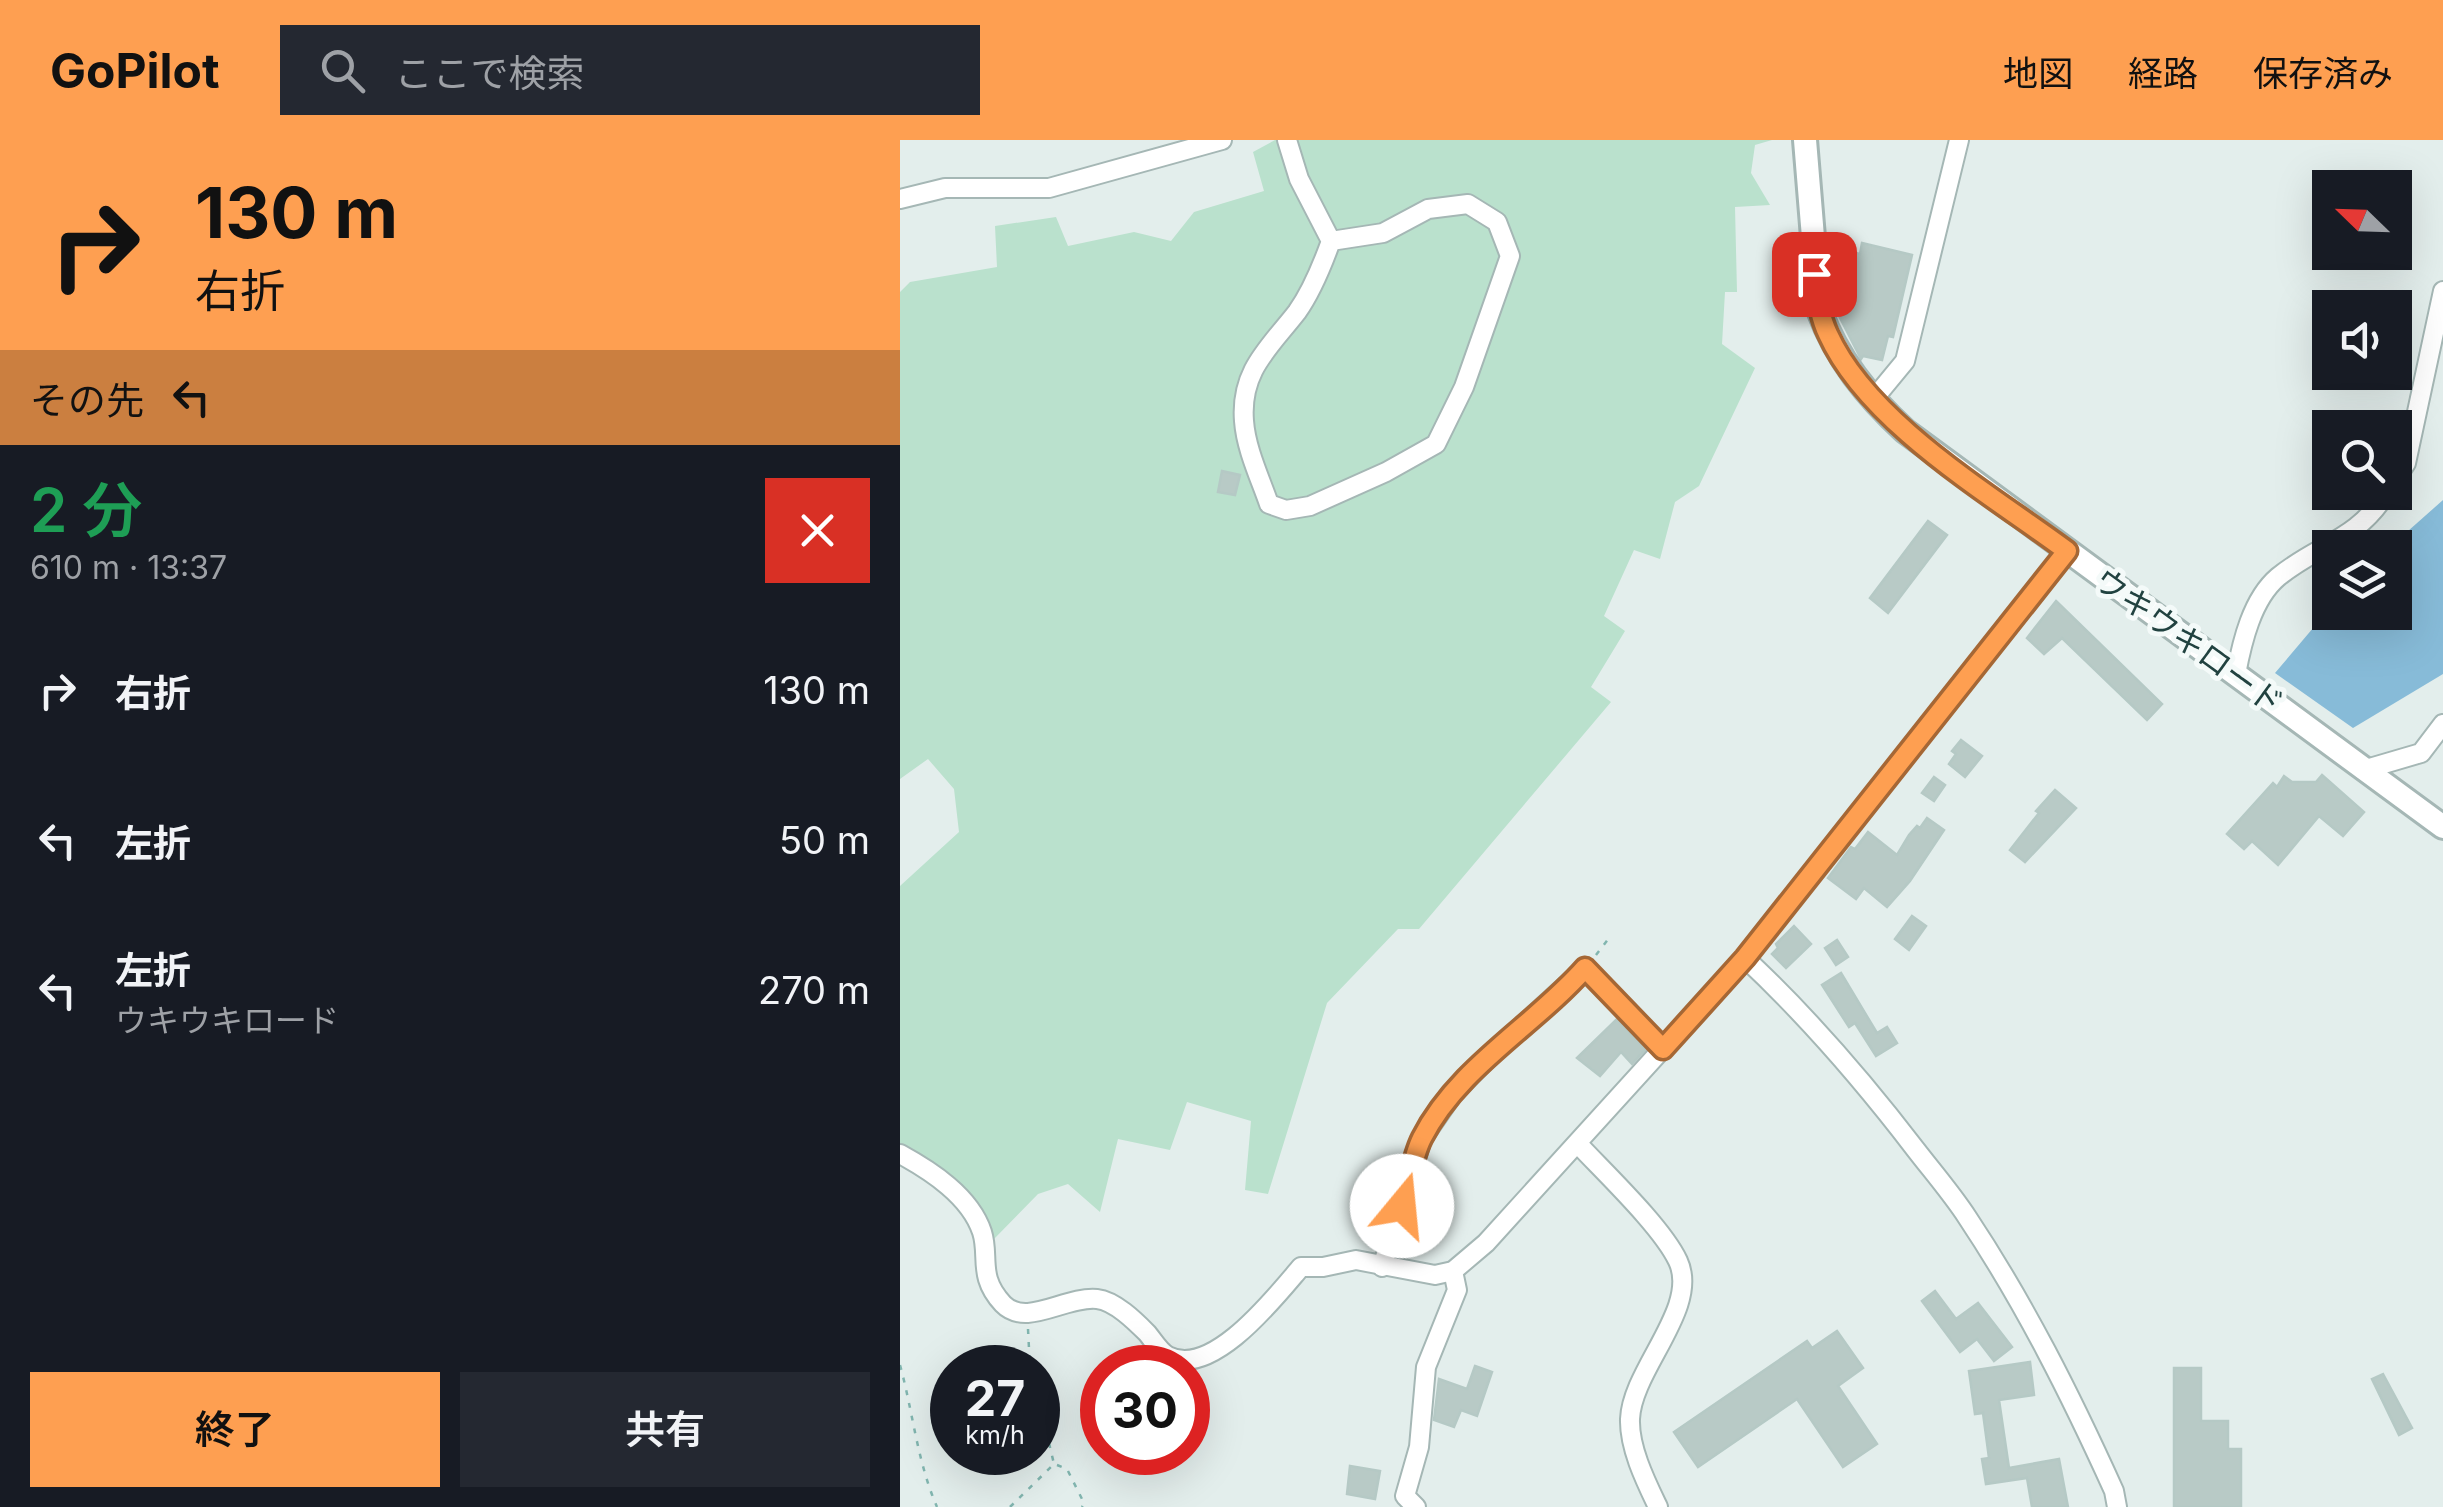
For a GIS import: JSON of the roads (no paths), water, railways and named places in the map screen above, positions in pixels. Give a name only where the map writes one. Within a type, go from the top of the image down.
[{"type":"street","points":[[900,200],[945,188],[1048,188],[1222,140]]},
{"type":"street","points":[[1287,140],[1298,179],[1331,241],[1299,309],[1270,342],[1248,377],[1244,422],[1254,460],[1270,504],[1286,510],[1310,506],[1386,472],[1436,444],[1464,387],[1510,256],[1497,222],[1468,204],[1428,209],[1382,233],[1331,241]]},
{"type":"street","name":"ウキウキロード","points":[[1805,140],[1819,310],[1828,336],[1872,401],[1905,431],[2443,828]]},
{"type":"street","points":[[1872,401],[1905,361],[1958,140]]},
{"type":"street","points":[[2412,435],[2443,291]]},
{"type":"street","points":[[2236,674],[2245,628],[2276,578],[2376,510]]},
{"type":"street","points":[[900,1154],[954,1189],[982,1232],[984,1269],[1002,1302],[1016,1314],[1028,1315],[1059,1303],[1100,1299],[1132,1318],[1168,1356],[1192,1360],[1224,1346],[1300,1267],[1356,1260],[1435,1275],[1453,1271],[1511,1219],[1745,958],[2067,551]]},
{"type":"street","points":[[2364,770],[2420,753],[2443,724]]},
{"type":"street","points":[[1745,958],[1860,1080],[1966,1214],[2033,1323],[2071,1396],[2114,1491],[2117,1507]]},
{"type":"street","points":[[1382,1267],[1422,1139],[1453,1094],[1585,968],[1663,1049]]},
{"type":"street","points":[[1578,1144],[1680,1263],[1684,1286],[1674,1316],[1643,1375],[1630,1419],[1636,1453],[1658,1507]]},
{"type":"street","points":[[1416,1507],[1406,1496],[1419,1447],[1426,1367],[1457,1290],[1453,1271]]},
{"type":"water","points":[[2443,500],[2443,674],[2353,728],[2275,673],[2312,629],[2412,630],[2409,530]]}]
